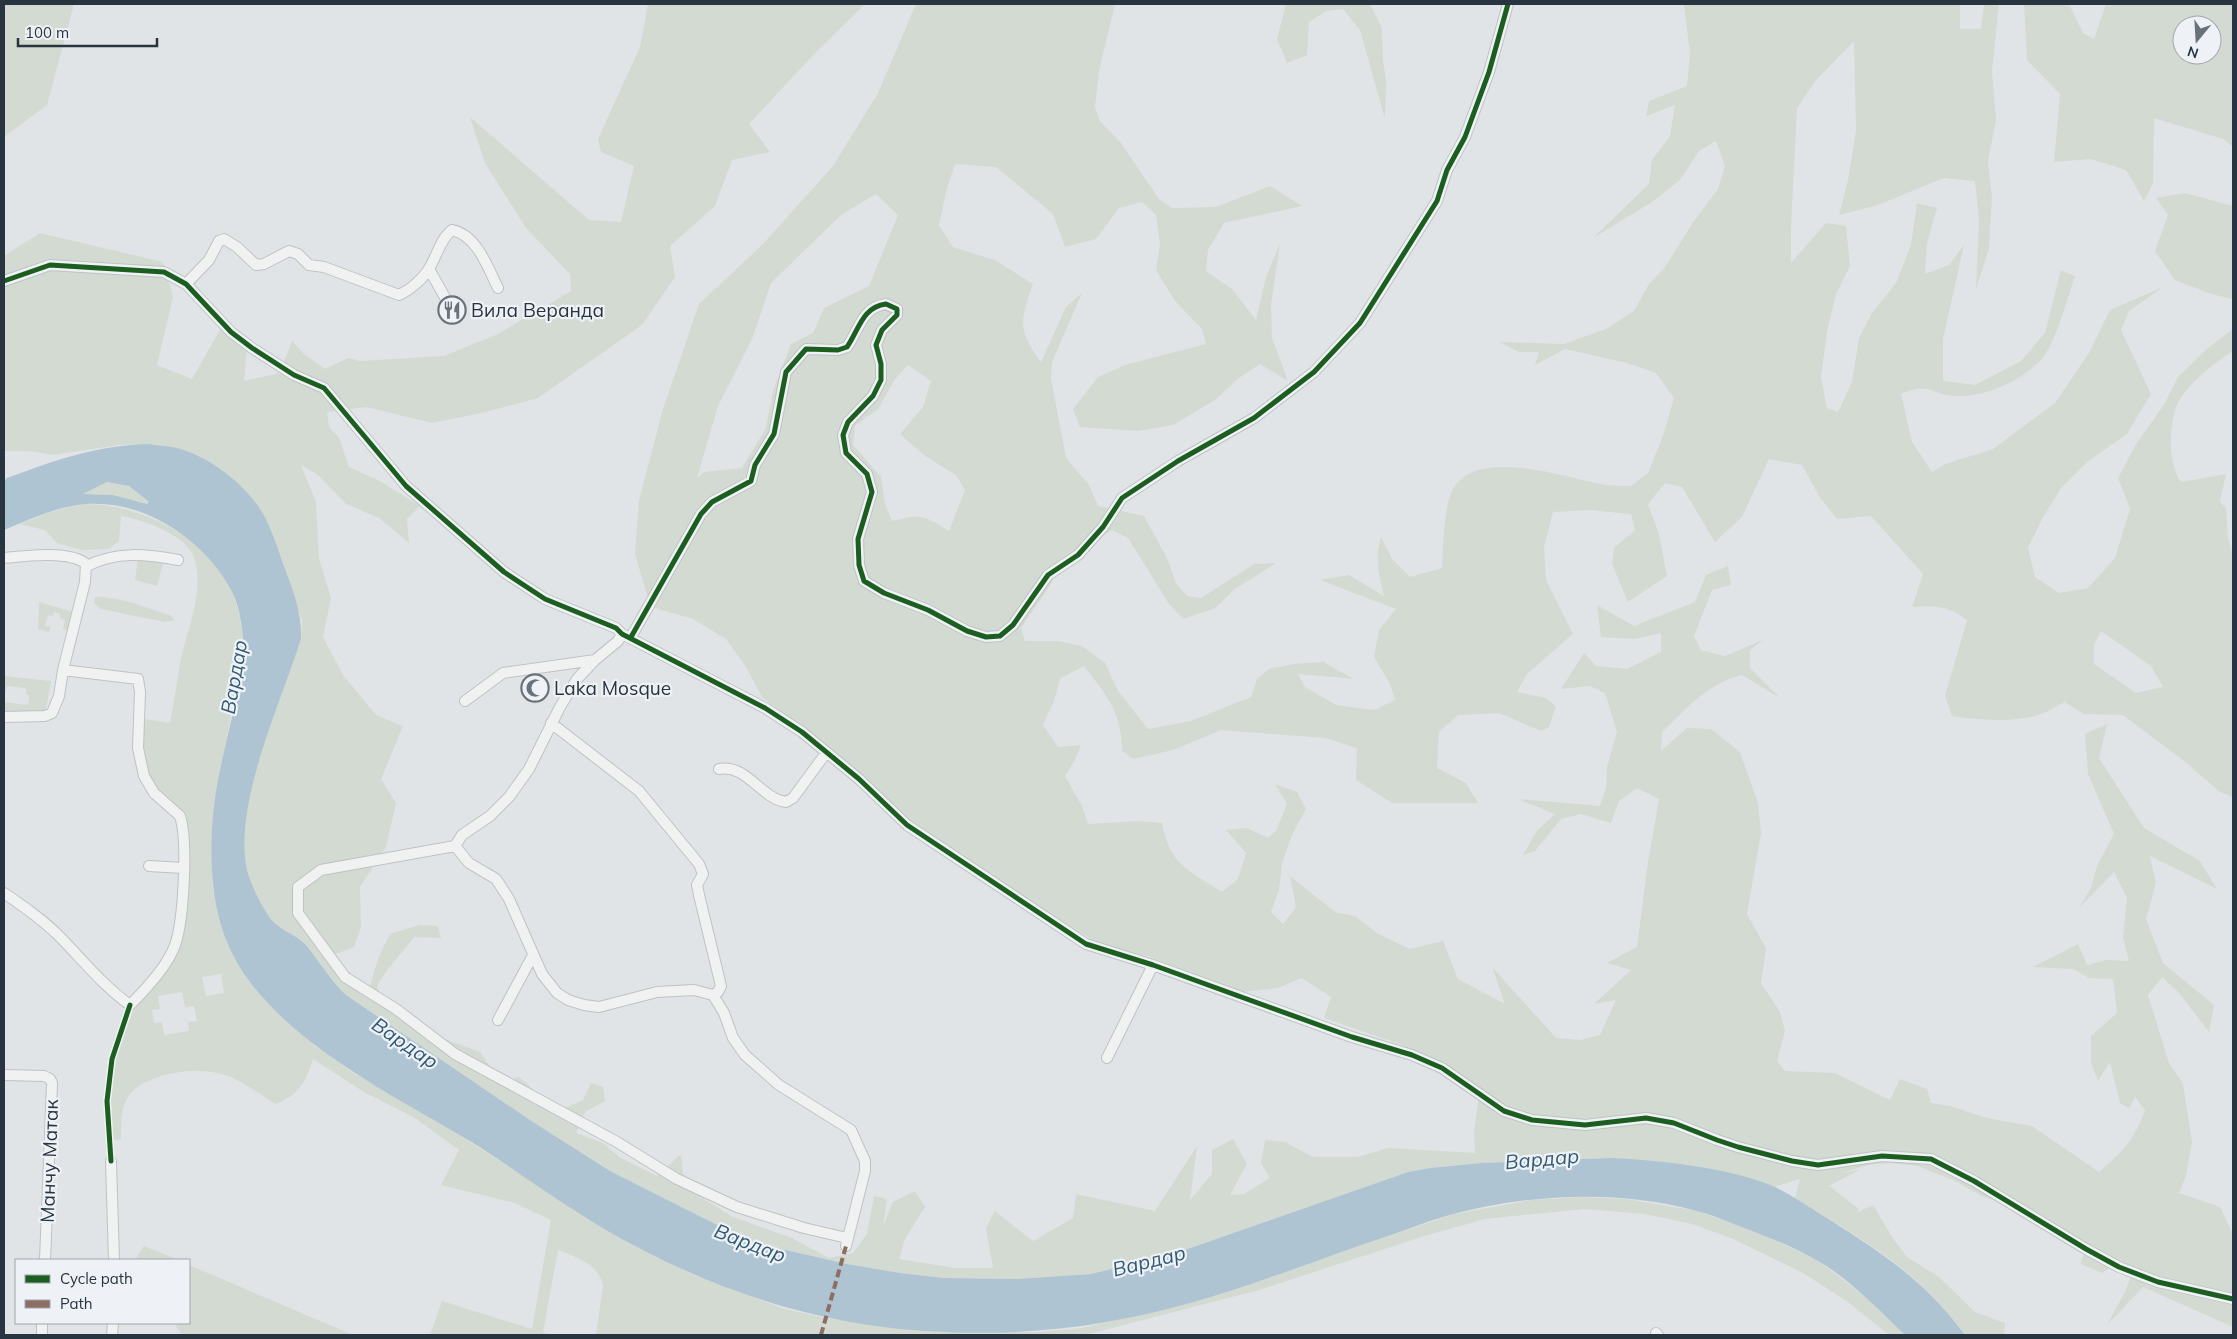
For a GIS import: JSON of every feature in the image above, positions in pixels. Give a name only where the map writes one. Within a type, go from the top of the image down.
[{"type":"street","points":[[456,846],[459,838],[490,816],[509,797],[529,769],[551,724],[577,679],[595,660],[626,635],[701,514],[712,502],[751,481],[755,465],[774,434],[786,372],[793,361],[806,350],[838,350],[848,347],[860,321],[872,309],[886,304],[897,309],[897,315],[882,330],[876,345],[881,380],[873,396],[848,422],[843,435],[846,453],[867,474],[872,492],[858,539],[858,565],[864,582],[884,593],[928,610],[967,631],[986,637],[1000,636],[1013,625],[1048,575],[1078,555],[1104,527],[1122,498],[1178,461],[1254,418],[1314,372],[1360,323],[1437,201],[1447,170],[1465,137],[1489,72],[1508,4]]},
{"type":"street","points":[[186,284],[199,272],[220,241],[224,239],[237,246],[256,265],[264,264],[289,251],[298,254],[309,265],[324,267],[399,295],[407,291],[429,269],[446,234],[452,230],[479,249],[498,288]]},
{"type":"street","points":[[4,282],[50,265],[164,272],[186,284],[230,332],[275,364],[324,388],[406,486],[504,572],[546,599],[605,622],[683,667],[765,708],[802,732],[859,780],[913,830],[949,855],[1037,909],[1086,944],[1152,964],[1303,1020],[1412,1055],[1442,1068],[1504,1111],[1532,1120],[1585,1125],[1646,1118],[1674,1122],[1717,1140],[1747,1149],[1792,1161],[1818,1165],[1852,1162],[1882,1156],[1931,1159],[1974,1181],[2119,1267],[2158,1282],[2233,1299]]},
{"type":"street","points":[[429,269],[452,310]]},
{"type":"street","points":[[87,566],[115,555],[149,555],[178,560]]},
{"type":"street","points":[[4,558],[58,556],[79,559],[87,566]]},
{"type":"street","points":[[4,717],[45,716],[52,713],[58,696],[85,582],[87,566]]},
{"type":"street","points":[[465,702],[502,673],[595,660]]},
{"type":"street","points":[[4,893],[28,909],[57,933],[96,976],[130,1005],[173,952],[179,925],[183,868],[182,826],[180,816],[150,787],[140,758],[138,680],[63,670]]},
{"type":"street","points":[[551,724],[639,791],[702,869],[703,874],[698,885],[699,895],[721,986],[718,992],[713,995]]},
{"type":"street","points":[[719,769],[728,767],[738,770],[775,798],[786,802],[793,798],[826,753]]},
{"type":"street","points":[[456,846],[469,863],[496,879],[509,899],[542,974],[557,993],[576,1003],[591,1007],[599,1007],[623,1000],[676,990],[694,990],[713,995],[724,1013],[733,1038],[745,1055],[780,1084],[846,1126],[855,1136],[864,1161],[865,1171],[847,1242],[737,1207],[677,1179],[617,1142],[455,1054],[396,1008],[345,977],[298,913],[298,887],[321,870],[456,846]]},
{"type":"street","points":[[149,866],[183,868]]},
{"type":"street","points":[[498,1020],[533,955]]},
{"type":"street","points":[[1107,1058],[1152,964]]},
{"type":"street","name":"Манчу Матак","points":[[4,1075],[44,1076],[50,1079],[52,1083],[45,1259]]},
{"type":"street","points":[[111,1161],[114,1259]]},
{"type":"shaded area","points":[[4,4],[74,4],[47,105],[4,137]]},
{"type":"shaded area","points":[[648,4],[865,4],[814,54],[749,124],[770,152],[732,160],[715,206],[670,246],[675,277],[642,325],[538,398],[482,413],[432,423],[366,407],[327,412],[329,427],[339,438],[349,467],[380,481],[420,506],[407,519],[409,543],[379,518],[346,504],[318,475],[301,465],[316,502],[319,558],[331,598],[323,637],[343,675],[376,715],[403,726],[381,779],[396,803],[386,847],[360,887],[361,927],[354,947],[333,955],[354,981],[369,989],[379,956],[390,934],[419,925],[438,926],[441,938],[414,937],[389,967],[377,987],[388,1009],[439,1037],[480,1052],[501,1083],[519,1077],[546,1101],[561,1110],[583,1100],[591,1083],[603,1087],[605,1101],[585,1112],[576,1133],[603,1143],[619,1157],[657,1176],[681,1154],[683,1173],[699,1196],[731,1216],[792,1238],[829,1258],[853,1253],[867,1234],[874,1196],[887,1199],[883,1226],[893,1202],[915,1191],[925,1207],[905,1239],[899,1259],[955,1268],[993,1268],[986,1228],[995,1211],[1033,1241],[1073,1218],[1076,1194],[1155,1211],[1197,1146],[1190,1200],[1212,1174],[1212,1150],[1233,1139],[1247,1164],[1230,1195],[1244,1194],[1270,1178],[1261,1163],[1265,1140],[1285,1142],[1313,1157],[1358,1157],[1388,1148],[1475,1153],[1474,1132],[1480,1088],[1435,1061],[1402,1045],[1324,1018],[1331,997],[1302,978],[1278,988],[1243,992],[1148,956],[1104,946],[1053,917],[913,824],[868,780],[762,697],[746,667],[726,639],[693,619],[655,608],[647,595],[635,554],[639,500],[663,409],[699,304],[763,244],[833,166],[878,93],[916,4],[1115,4],[1099,71],[1095,107],[1100,121],[1121,143],[1159,199],[1172,208],[1216,207],[1270,186],[1302,206],[1224,223],[1208,250],[1206,271],[1232,289],[1256,320],[1266,277],[1280,244],[1271,305],[1272,338],[1288,381],[1260,364],[1239,378],[1215,400],[1173,425],[1138,431],[1080,427],[1073,409],[1098,377],[1125,365],[1206,344],[1202,329],[1175,301],[1156,270],[1160,244],[1156,215],[1142,202],[1119,208],[1096,239],[1065,247],[1053,214],[996,167],[955,164],[947,188],[939,225],[953,247],[995,260],[1033,284],[1025,307],[1023,324],[1024,333],[1041,362],[1066,307],[1082,293],[1052,362],[1051,378],[1066,458],[1089,485],[1098,506],[1144,516],[1167,558],[1176,583],[1187,596],[1201,598],[1254,564],[1276,563],[1235,589],[1215,608],[1183,619],[1169,604],[1128,538],[1112,530],[1061,560],[1051,584],[1021,628],[1025,641],[1058,641],[1082,646],[1105,663],[1118,691],[1148,729],[1191,721],[1251,697],[1257,679],[1269,669],[1294,664],[1323,662],[1354,679],[1298,674],[1305,687],[1336,705],[1374,710],[1395,700],[1390,684],[1374,657],[1379,630],[1396,609],[1320,580],[1349,575],[1384,596],[1378,560],[1381,537],[1392,559],[1410,577],[1442,568],[1445,527],[1450,496],[1453,489],[1465,476],[1481,470],[1501,467],[1522,468],[1600,484],[1619,486],[1631,486],[1648,473],[1663,436],[1674,398],[1656,373],[1627,363],[1565,349],[1535,365],[1539,352],[1519,352],[1499,342],[1564,344],[1606,329],[1634,311],[1649,284],[1665,267],[1692,224],[1718,189],[1725,166],[1716,141],[1699,151],[1680,180],[1652,202],[1593,238],[1649,184],[1652,160],[1670,136],[1675,105],[1646,116],[1649,101],[1687,86],[1690,54],[1684,4],[1960,4],[1960,29],[1981,29],[1984,4],[1999,4],[1992,71],[1996,120],[1988,161],[1992,197],[1989,248],[1976,289],[1979,219],[1975,181],[1944,178],[1878,205],[1839,215],[1848,180],[1856,131],[1854,41],[1816,80],[1797,108],[1791,263],[1826,223],[1846,226],[1850,266],[1836,294],[1827,332],[1821,377],[1827,408],[1838,412],[1852,382],[1859,338],[1872,313],[1896,283],[1911,245],[1917,203],[1937,208],[1927,243],[1925,274],[1949,265],[1964,245],[1943,339],[1943,381],[1975,385],[2021,361],[2045,333],[2061,270],[2075,276],[2051,344],[2041,360],[2033,368],[2003,386],[1981,393],[1950,396],[1931,390],[1919,389],[1901,394],[1912,442],[1932,472],[1945,464],[1993,449],[2055,403],[2089,353],[2110,310],[2163,287],[2129,311],[2121,330],[2151,394],[2127,434],[2087,462],[2062,487],[2043,517],[2028,548],[2035,577],[2059,593],[2088,588],[2115,558],[2130,509],[2118,478],[2136,444],[2164,405],[2178,377],[2208,348],[2233,329],[2233,351],[2201,376],[2185,392],[2176,407],[2172,425],[2171,446],[2174,466],[2181,482],[2226,474],[2220,502],[2226,508],[2228,538],[2233,555],[2233,797],[2220,792],[2183,760],[2123,715],[2084,714],[2066,703],[2065,695],[2065,702],[2044,713],[2031,717],[1997,720],[1952,716],[1945,696],[1967,620],[1948,609],[1927,606],[1912,607],[1923,574],[1871,516],[1837,519],[1819,496],[1802,465],[1769,459],[1742,517],[1715,542],[1682,487],[1665,483],[1648,504],[1659,534],[1667,576],[1628,602],[1612,564],[1614,548],[1635,530],[1631,514],[1589,510],[1553,512],[1544,547],[1546,580],[1573,634],[1527,674],[1517,692],[1546,698],[1556,706],[1549,727],[1541,731],[1499,713],[1458,715],[1439,732],[1437,768],[1466,783],[1478,803],[1392,803],[1356,780],[1357,748],[1325,738],[1221,730],[1173,750],[1133,759],[1122,751],[1119,725],[1112,705],[1084,666],[1060,679],[1054,701],[1043,725],[1058,747],[1081,745],[1075,760],[1065,776],[1082,806],[1088,824],[1139,821],[1162,823],[1170,848],[1182,865],[1222,892],[1238,879],[1246,853],[1226,830],[1247,828],[1268,838],[1276,831],[1287,804],[1275,784],[1297,792],[1306,809],[1292,835],[1282,863],[1279,890],[1271,912],[1283,924],[1296,907],[1290,876],[1335,912],[1355,916],[1378,934],[1410,949],[1443,941],[1458,979],[1505,1004],[1492,967],[1556,1038],[1580,1040],[1600,1035],[1616,1000],[1594,1004],[1631,970],[1607,963],[1637,947],[1648,862],[1659,799],[1637,788],[1619,801],[1611,823],[1581,814],[1561,819],[1535,851],[1523,855],[1536,832],[1555,814],[1518,799],[1600,806],[1606,788],[1607,767],[1617,732],[1605,693],[1590,686],[1561,689],[1584,653],[1596,666],[1627,669],[1661,652],[1661,633],[1635,639],[1601,637],[1597,605],[1634,626],[1695,602],[1706,575],[1728,566],[1731,585],[1712,590],[1694,636],[1701,650],[1725,656],[1763,640],[1750,650],[1750,668],[1780,698],[1742,675],[1730,679],[1709,690],[1662,732],[1661,751],[1687,728],[1711,729],[1740,752],[1758,803],[1761,833],[1747,914],[1766,948],[1761,983],[1780,1012],[1785,1031],[1777,1061],[1785,1071],[1835,1073],[1890,1100],[1900,1079],[1927,1089],[1931,1103],[1950,1106],[1987,1118],[2032,1126],[2099,1172],[2127,1145],[2137,1130],[2145,1110],[2135,1097],[2129,1108],[2120,1103],[2110,1062],[2098,1081],[2091,1063],[2091,1036],[2117,1013],[2113,979],[2089,978],[2073,969],[2033,967],[2078,944],[2087,965],[2106,960],[2129,961],[2123,938],[2127,898],[2114,872],[2079,908],[2091,888],[2097,866],[2114,834],[2088,774],[2085,734],[2107,724],[2099,758],[2144,828],[2200,861],[2217,889],[2150,856],[2156,883],[2146,919],[2163,963],[2214,1005],[2209,1032],[2179,993],[2162,977],[2148,995],[2169,1063],[2183,1084],[2192,1142],[2186,1176],[2179,1193],[2220,1207],[2233,1231],[2233,1327],[2143,1287],[2107,1325],[2125,1292],[2134,1268],[2118,1262],[2102,1273],[2081,1264],[2085,1245],[2026,1208],[1983,1197],[1957,1182],[1918,1166],[1890,1163],[1868,1165],[1838,1174],[1861,1169],[1829,1186],[1859,1209],[1856,1213],[1873,1205],[1894,1240],[1907,1257],[1939,1277],[1975,1312],[2005,1323],[2004,1335],[1965,1335],[1947,1312],[1908,1274],[1866,1242],[1795,1198],[1800,1179],[1774,1187],[1733,1175],[1684,1165],[1611,1158],[1481,1163],[1408,1172],[1179,1252],[1091,1274],[1017,1279],[944,1278],[847,1264],[751,1242],[610,1171],[530,1120],[346,995],[306,945],[278,926],[270,918],[257,895],[247,870],[244,843],[253,784],[261,753],[301,639],[302,620],[276,545],[248,494],[222,471],[196,455],[177,448],[150,444],[120,445],[52,455],[31,451],[4,451],[4,256],[40,233],[163,262],[173,297],[157,365],[192,379],[221,328],[247,348],[244,381],[280,373],[292,341],[304,354],[325,369],[348,358],[360,361],[444,356],[498,334],[571,291],[570,274],[526,228],[485,163],[470,117],[589,220],[621,222],[634,166],[601,152],[598,139],[640,47]],"holes":[[[876,194],[898,215],[869,286],[824,308],[813,333],[791,344],[773,391],[766,428],[742,468],[704,472],[697,478],[718,406],[752,339],[771,283],[841,215]],[[908,365],[931,381],[923,407],[900,434],[925,456],[956,475],[965,490],[949,531],[922,517],[910,517],[892,521],[885,504],[881,477],[853,445],[855,426],[878,409],[895,379]],[[2101,631],[2151,666],[2163,687],[2136,693],[2094,664],[2094,645]]]},
{"type":"shaded area","points":[[1286,4],[1370,4],[1382,28],[1386,81],[1385,119],[1360,30],[1343,9],[1326,11],[1309,22],[1307,55],[1287,63],[1277,39]]},
{"type":"shaded area","points":[[2024,4],[2069,4],[2083,33],[2094,39],[2106,4],[2233,4],[2233,147],[2223,139],[2154,118],[2153,183],[2144,201],[2126,170],[2091,159],[2054,162],[2060,94],[2027,60]]},
{"type":"shaded area","points":[[2185,193],[2233,206],[2233,299],[2211,294],[2175,280],[2155,251],[2168,215],[2156,198]]},
{"type":"shaded area","points":[[107,482],[129,486],[149,502],[147,504],[113,495],[83,494]]},
{"type":"shaded area","points":[[84,504],[105,505],[149,517],[170,527],[190,540],[207,555],[222,572],[232,591],[240,618],[244,647],[214,805],[211,851],[213,889],[252,984],[313,1044],[352,1072],[453,1131],[618,1236],[690,1273],[782,1308],[825,1318],[942,1332],[1036,1332],[1082,1328],[1189,1303],[1454,1214],[1532,1200],[1579,1197],[1626,1199],[1698,1211],[1764,1235],[1817,1260],[1861,1293],[1905,1335],[1889,1335],[1848,1302],[1803,1273],[1731,1238],[1692,1224],[1645,1214],[1584,1209],[1485,1219],[1421,1237],[1259,1290],[1085,1335],[596,1335],[603,1285],[600,1278],[585,1262],[558,1250],[543,1332],[552,1335],[430,1335],[442,1301],[532,1329],[551,1220],[515,1203],[441,1185],[459,1150],[415,1118],[364,1092],[313,1059],[304,1081],[296,1092],[275,1104],[238,1081],[214,1072],[188,1071],[149,1080],[138,1086],[124,1104],[121,1139],[110,1138],[107,1101],[112,1059],[130,1020],[136,999],[176,943],[182,826],[147,782],[138,718],[170,723],[181,659],[195,607],[198,580],[197,567],[193,555],[181,540],[150,524],[121,516],[119,541],[109,549],[82,550],[57,543],[45,530],[19,524],[53,511]],"holes":[[[221,974],[224,993],[206,996],[202,977]],[[182,992],[185,1008],[194,1006],[197,1021],[188,1022],[189,1031],[164,1035],[162,1022],[154,1023],[152,1010],[160,1009],[158,996]]]},
{"type":"shaded area","points":[[138,558],[164,560],[157,586],[135,580]]},
{"type":"shaded area","points":[[95,597],[114,598],[133,603],[170,615],[175,620],[165,622],[101,609],[94,603]]},
{"type":"shaded area","points":[[39,602],[74,612],[69,630],[63,629],[65,620],[60,618],[60,614],[54,612],[53,616],[48,615],[45,626],[51,627],[49,632],[38,629]]},
{"type":"shaded area","points":[[4,676],[51,681],[46,709],[44,711],[4,713],[4,702],[28,705],[29,695],[26,694],[26,688],[7,686],[6,691],[4,691]]},
{"type":"shaded area","points":[[144,1246],[176,1259],[136,1259]]},
{"type":"shaded area","points":[[190,1265],[353,1335],[182,1335],[175,1324],[190,1324]]},
{"type":"water","name":"Вардар","points":[[150,444],[174,447],[189,452],[225,472],[246,491],[266,519],[299,612],[301,639],[261,754],[247,815],[244,844],[249,876],[270,918],[278,926],[306,945],[346,995],[530,1120],[610,1171],[751,1242],[847,1264],[944,1278],[1017,1279],[1091,1274],[1179,1252],[1408,1172],[1481,1163],[1611,1158],[1630,1159],[1717,1170],[1758,1180],[1775,1187],[1850,1233],[1904,1271],[1935,1300],[1965,1335],[1905,1335],[1842,1277],[1822,1263],[1790,1246],[1700,1212],[1635,1199],[1605,1197],[1545,1198],[1457,1213],[1215,1296],[1129,1318],[1037,1331],[944,1332],[865,1324],[827,1317],[789,1308],[715,1283],[643,1250],[600,1226],[478,1146],[328,1055],[293,1027],[262,996],[237,962],[221,925],[218,913],[212,877],[211,852],[214,805],[237,692],[244,647],[238,609],[230,588],[218,570],[188,539],[170,526],[130,509],[108,504],[76,505],[44,514],[4,530],[4,481],[7,478],[94,450]],"holes":[[[107,482],[129,486],[149,502],[147,504],[113,495],[83,494]]]},
{"type":"marked path","points":[[821,1335],[846,1246]]},
{"type":"cycle path","points":[[631,637],[701,514],[712,502],[751,481],[755,465],[774,434],[786,372],[806,349],[838,350],[847,347],[866,314],[878,306],[886,304],[897,309],[897,315],[882,330],[876,345],[881,364],[881,380],[873,396],[848,422],[843,435],[846,453],[867,474],[872,492],[858,539],[859,565],[864,581],[884,593],[928,610],[967,631],[986,637],[1000,636],[1013,625],[1048,575],[1078,555],[1103,527],[1122,498],[1178,461],[1254,418],[1314,372],[1360,323],[1437,201],[1447,170],[1465,137],[1489,72],[1508,4]]},
{"type":"cycle path","points":[[4,281],[50,265],[164,272],[186,284],[231,332],[252,348],[294,375],[324,388],[406,486],[504,572],[545,599],[616,628],[622,634],[765,708],[802,732],[859,779],[907,825],[1086,944],[1153,965],[1352,1037],[1412,1055],[1442,1068],[1504,1111],[1532,1120],[1585,1125],[1646,1118],[1674,1123],[1738,1147],[1792,1161],[1818,1165],[1882,1156],[1931,1159],[1974,1181],[2119,1267],[2158,1282],[2233,1299]]},
{"type":"cycle path","points":[[111,1161],[107,1101],[112,1059],[130,1005]]},
{"type":"place","name":"Вила Веранда","points":[[452,310]]},
{"type":"place","name":"Laka Mosque","points":[[535,688]]}]
